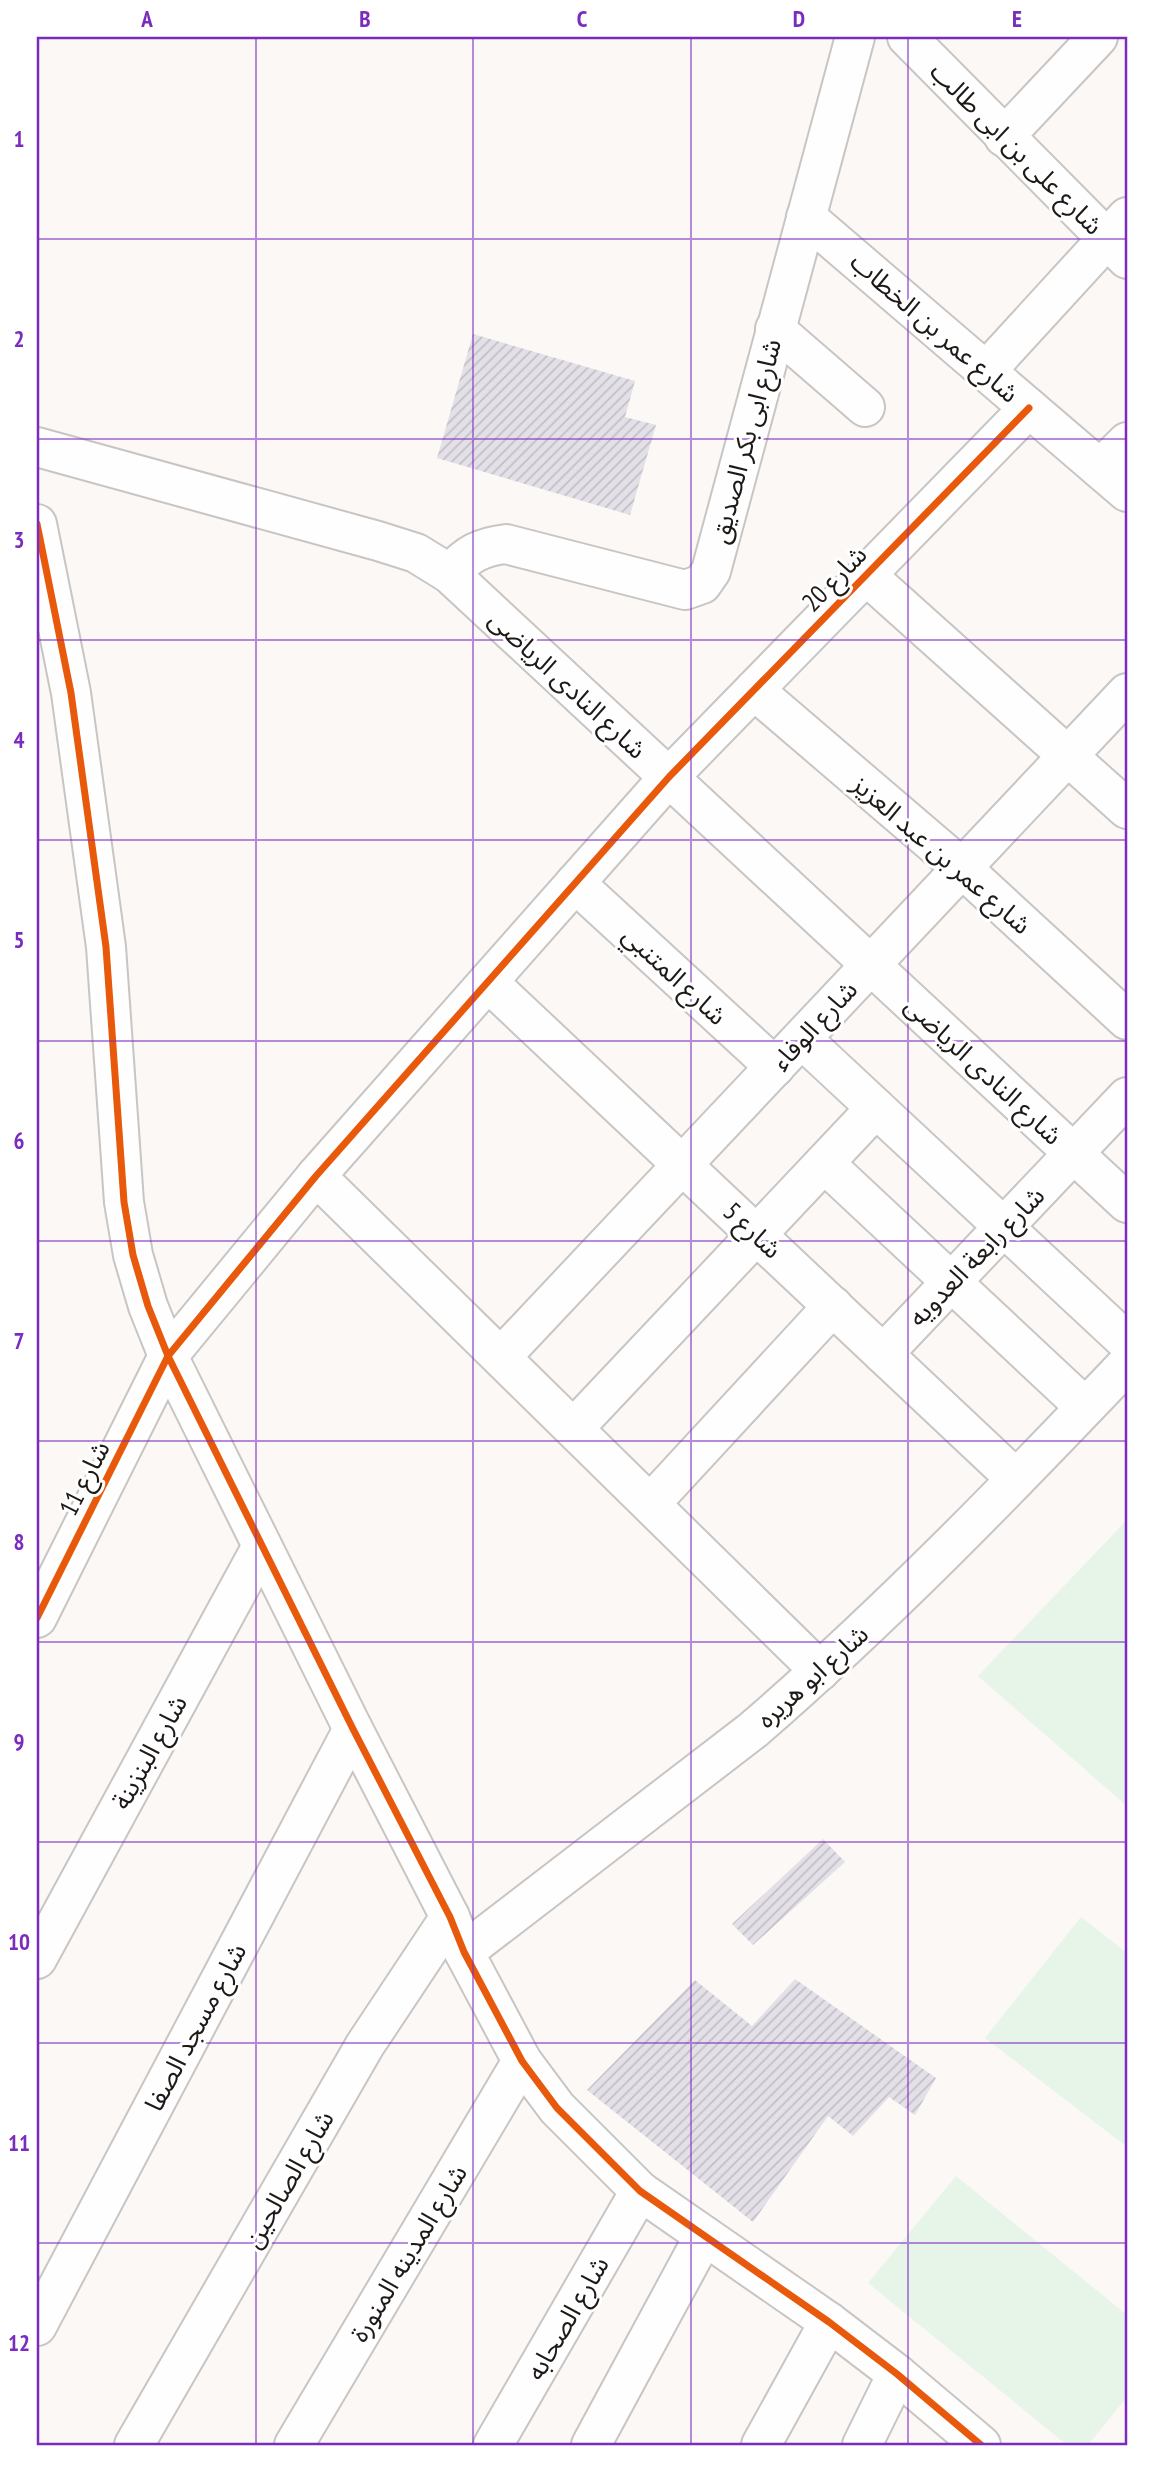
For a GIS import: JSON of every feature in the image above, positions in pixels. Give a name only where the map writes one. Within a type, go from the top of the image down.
[{"type":"street","name":"شارع ابى بكر الصديق","points":[[450,574],[465,557],[484,547],[506,544],[685,590],[702,584],[711,571],[855,37]]},
{"type":"street","name":"شارع على بن ابى طالب","points":[[907,37],[1004,137],[1121,239]]},
{"type":"street","points":[[1004,137],[1098,37]]},
{"type":"street","points":[[1115,37],[1127,48]]},
{"type":"street","name":"شارع عمر بن الخطاب","points":[[806,217],[1114,480]]},
{"type":"street","points":[[986,371],[1121,239]]},
{"type":"street","points":[[775,329],[866,407]]},
{"type":"street","name":"شارع 20","points":[[488,982],[669,777],[1029,408]]},
{"type":"street","points":[[1114,480],[1127,442]]},
{"type":"street","name":"شارع النادى الرياضى","points":[[37,447],[378,541],[416,553],[450,574],[1127,1203]]},
{"type":"street","points":[[37,524],[71,694],[106,947],[124,1202],[133,1255],[148,1306],[168,1356],[353,1729],[450,1917],[464,1952],[522,2061],[557,2108],[640,2191],[829,2322],[897,2374],[981,2445]]},
{"type":"street","points":[[866,575],[1127,809]]},
{"type":"street","name":"شارع عمر بن عبد العزيز","points":[[754,690],[962,868],[1127,1020]]},
{"type":"street","name":"شارع الوفاء","points":[[501,1357],[1127,693]]},
{"type":"street","name":"شارع المتنبي","points":[[575,883],[775,1067]]},
{"type":"street","name":"شارع 11","points":[[37,1618],[168,1356],[316,1176],[488,982]]},
{"type":"street","name":"شارع 5","points":[[488,982],[1016,1479]]},
{"type":"street","points":[[802,1039],[1127,1342]]},
{"type":"street","name":"شارع رابعة العدويه","points":[[883,1354],[1127,1097]]},
{"type":"street","points":[[574,1428],[876,1108]]},
{"type":"street","points":[[824,1163],[1086,1407]]},
{"type":"street","points":[[316,1176],[820,1671]]},
{"type":"street","points":[[651,1503],[833,1306]]},
{"type":"street","name":"شارع ابو هريره","points":[[464,1952],[753,1730],[820,1671],[1016,1479],[1127,1364]]},
{"type":"street","name":"شارع البنزينة","points":[[37,1959],[262,1546]]},
{"type":"street","name":"شارع مسجد الصفا","points":[[37,2326],[353,1729]]},
{"type":"street","name":"شارع الصالحين","points":[[134,2445],[365,2045],[450,1917]]},
{"type":"street","name":"شارع المدينه المنورة","points":[[294,2445],[522,2061]]},
{"type":"street","name":"شارع الصحابه","points":[[493,2445],[640,2191]]},
{"type":"street","points":[[592,2445],[704,2236]]},
{"type":"street","points":[[761,2445],[829,2322]]},
{"type":"street","points":[[862,2445],[897,2374]]},
{"type":"shaded area","points":[[1127,1520],[1127,1806],[978,1676]]},
{"type":"shaded area","points":[[1081,1917],[1127,1953],[1127,2147],[985,2038]]},
{"type":"shaded area","points":[[956,2176],[1127,2315],[1127,2397],[1088,2445],[1067,2445],[868,2283]]},
{"type":"building","points":[[473,334],[635,381],[625,417],[656,425],[630,515],[437,458]]},
{"type":"building","points":[[823,1839],[845,1862],[753,1945],[732,1924]]},
{"type":"building","points":[[795,1979],[936,2078],[915,2115],[889,2097],[853,2136],[828,2116],[753,2222],[587,2090],[695,1980],[752,2026]]},
{"type":"cycle path","points":[[37,1618],[168,1356],[316,1176],[669,777],[1029,408]]},
{"type":"cycle path","points":[[37,524],[71,693],[106,947],[124,1202],[133,1255],[148,1306],[168,1356],[353,1729],[450,1917],[464,1952],[522,2061],[557,2108],[640,2191],[829,2322],[897,2374],[981,2445]]}]
